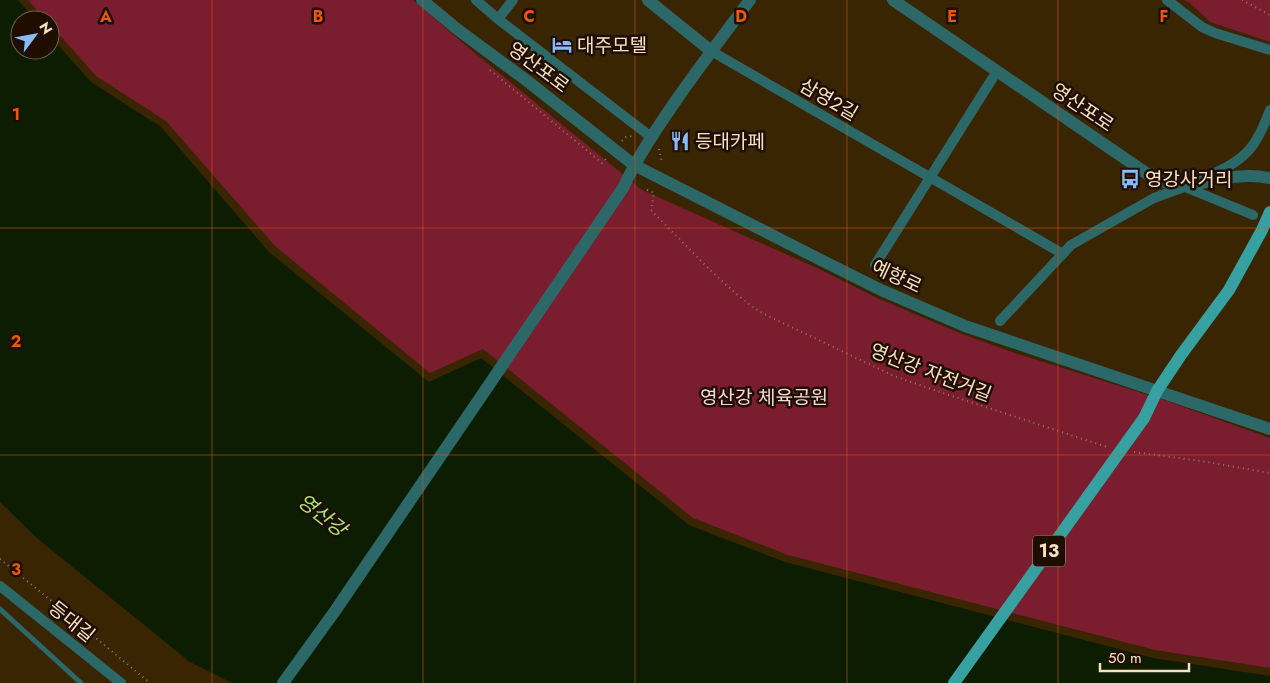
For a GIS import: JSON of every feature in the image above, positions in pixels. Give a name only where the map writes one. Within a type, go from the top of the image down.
[{"type":"main road","name":"13","points":[[954,683],[1144,418],[1157,391],[1229,290],[1270,212]]},
{"type":"street","name":"영산포로","points":[[422,0],[634,165]]},
{"type":"street","points":[[476,0],[498,19],[651,136]]},
{"type":"street","points":[[498,19],[513,0]]},
{"type":"street","points":[[648,0],[711,51]]},
{"type":"street","points":[[283,683],[340,604],[623,188],[651,136],[711,51],[750,0]]},
{"type":"street","name":"영산포로","points":[[893,0],[1160,181],[1185,187],[1227,177],[1255,176],[1270,178]]},
{"type":"street","points":[[1167,0],[1208,30],[1270,50]]},
{"type":"street","name":"삼영2길","points":[[711,51],[1063,254]]},
{"type":"street","points":[[875,265],[997,71]]},
{"type":"street","points":[[1000,322],[1071,245],[1154,198],[1214,174],[1245,154],[1258,136],[1270,110]]},
{"type":"street","name":"예향로","points":[[634,165],[881,290],[923,309],[965,326],[1270,429]]},
{"type":"street","points":[[1185,187],[1253,215]]},
{"type":"street","name":"등대길","points":[[0,586],[121,683]]},
{"type":"lane","points":[[0,609],[81,683]]},
{"type":"path","points":[[1242,0],[1270,15]]},
{"type":"path","name":"영산강 자전거길","points":[[647,190],[654,193],[651,210],[664,224],[724,284],[762,313],[894,376],[937,392],[1112,448]]},
{"type":"path","points":[[1131,452],[1201,460],[1270,473]]},
{"type":"path","points":[[0,559],[150,683]]},
{"type":"green space","name":"영산강 체육공원","points":[[28,0],[413,0],[642,190],[817,268],[877,298],[962,334],[1015,353],[1167,401],[1270,438],[1270,668],[1155,650],[788,555],[693,518],[483,349],[430,373],[275,246],[166,121],[96,76],[60,35],[60,10],[37,10]]},
{"type":"green space","points":[[1184,0],[1270,0],[1270,42],[1210,22],[1190,3]]},
{"type":"water","name":"영산강","points":[[0,0],[18,0],[27,10],[10,10],[10,60],[60,60],[60,47],[91,82],[161,127],[269,252],[429,382],[481,358],[689,525],[785,562],[1153,658],[1270,676],[1270,683],[232,683],[190,662],[38,539],[0,502]]},
{"type":"place","name":"대주모텔","points":[[562,45]]},
{"type":"place","name":"등대카페","points":[[680,141]]},
{"type":"place","name":"영강사거리","points":[[1130,179]]}]
